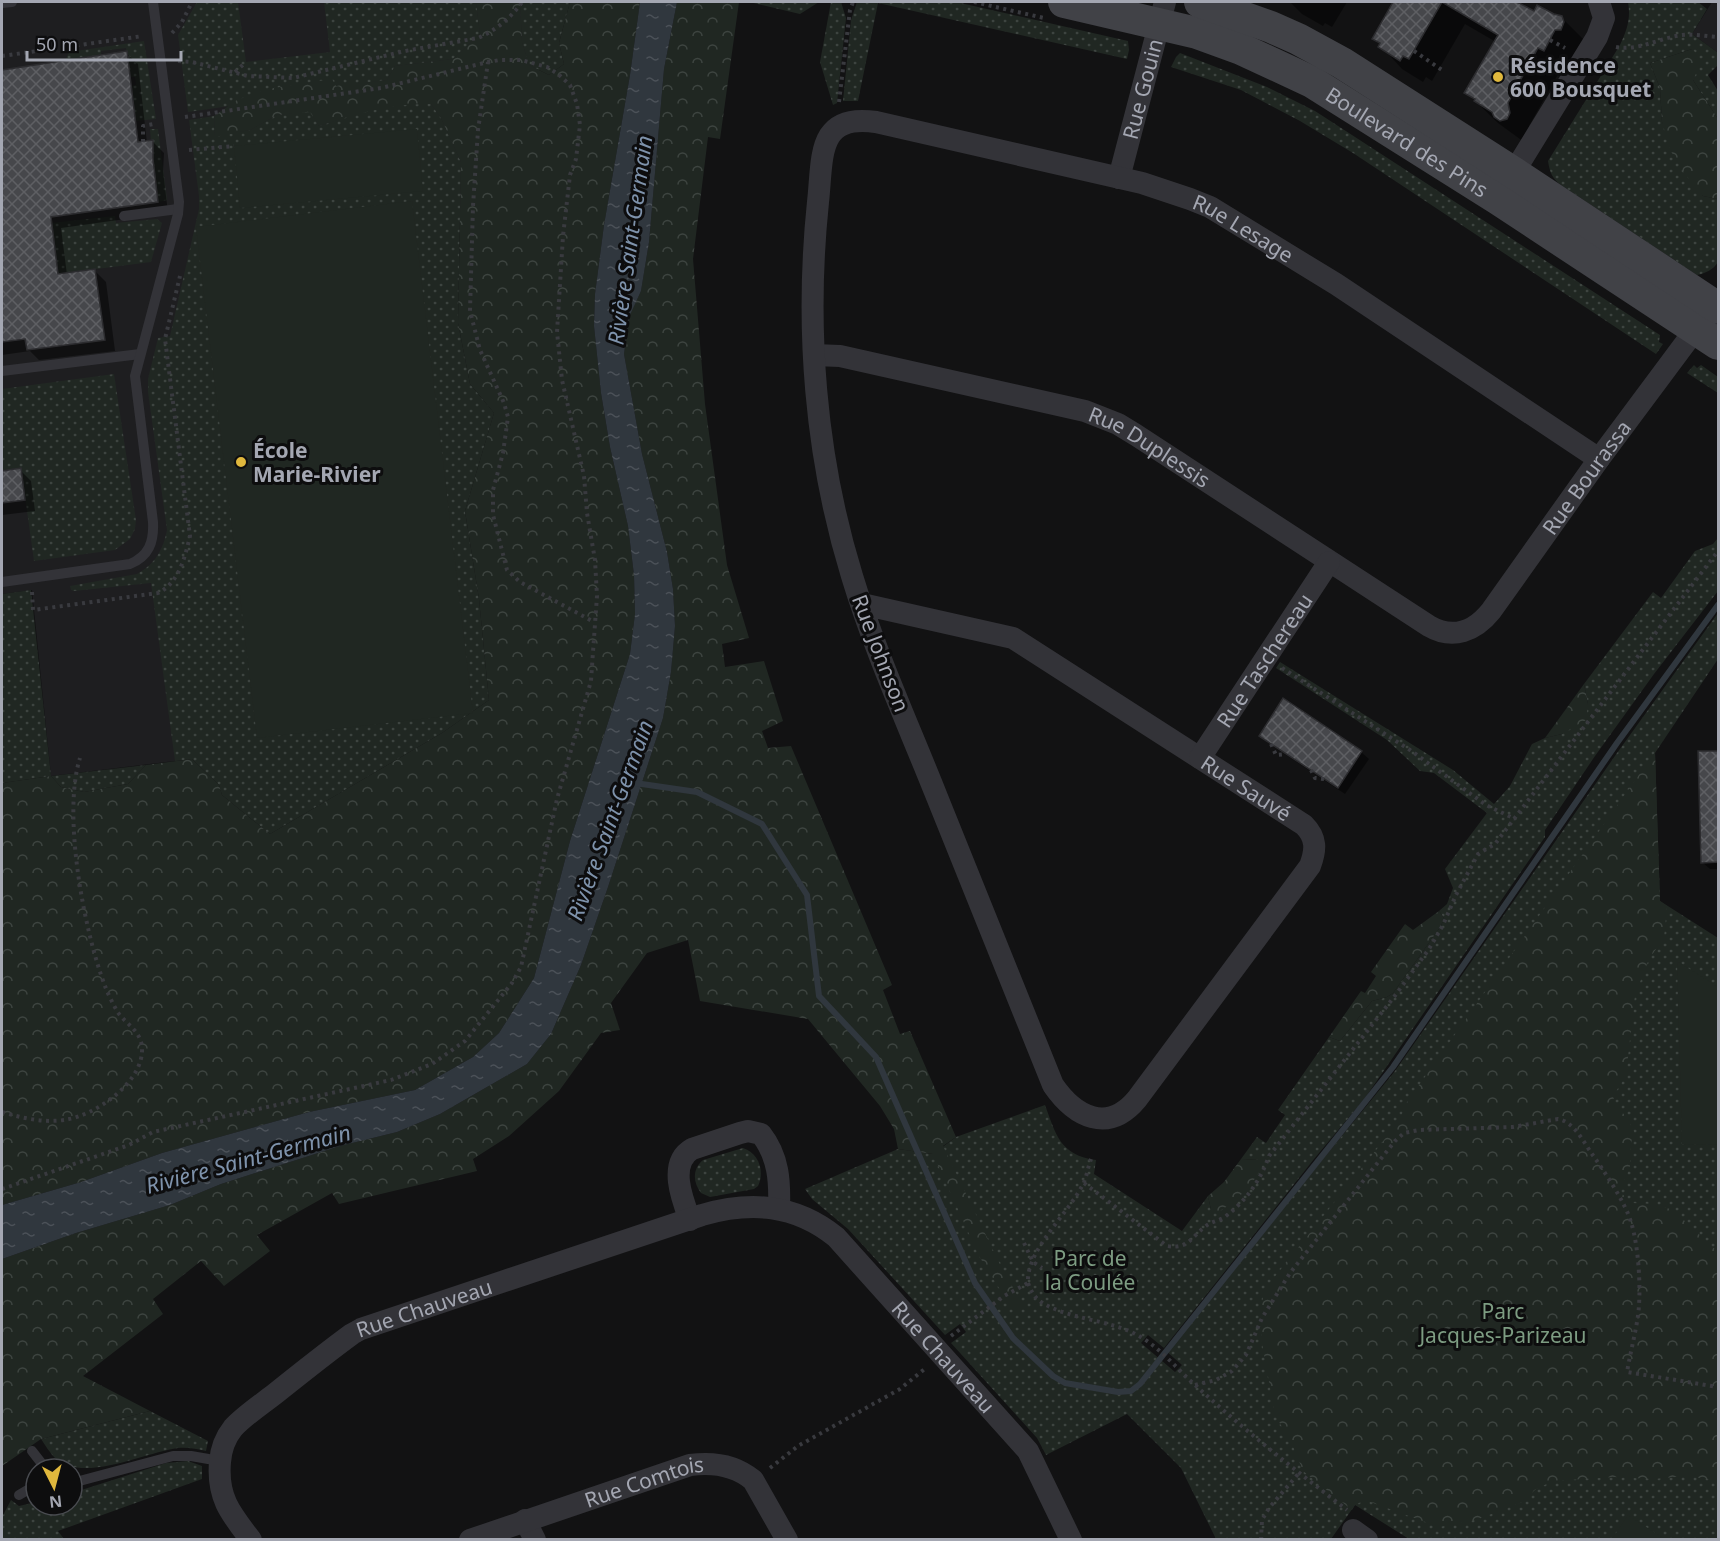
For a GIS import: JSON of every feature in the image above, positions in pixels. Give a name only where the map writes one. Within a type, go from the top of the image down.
[{"type":"street","name":"Boulevard des Pins","points":[[1064,2],[1162,13],[1197,33],[1241,49],[1312,82],[1497,199],[1713,317]]},
{"type":"street","name":"Boulevard des Pins","points":[[1200,2],[1262,23],[1321,51],[1514,172],[1713,317]]},
{"type":"street","points":[[1497,199],[1597,37],[1604,18],[1599,2]]},
{"type":"street","name":"Rue Gouin","points":[[1119,178],[1162,13]]},
{"type":"street","name":"Rue Lesage","points":[[838,125],[847,121],[876,122],[1119,178],[1190,199],[1226,216],[1336,284],[1599,459]]},
{"type":"street","name":"Rue Johnson","points":[[838,125],[824,147],[813,252],[814,355],[820,426],[831,492],[845,551],[881,657],[1053,1085],[1065,1102],[1082,1114],[1096,1117],[1116,1116]]},
{"type":"street","name":"Rue Bourassa","points":[[1448,633],[1469,630],[1486,618],[1599,459],[1713,317]]},
{"type":"street","name":"Rue Duplessis","points":[[814,355],[840,356],[1085,411],[1102,417],[1136,435],[1429,626],[1448,633]]},
{"type":"street","name":"Rue Taschereau","points":[[1200,758],[1329,562]]},
{"type":"street","name":"Rue Sauvé","points":[[862,604],[1013,638],[1304,825],[1311,833],[1315,842],[1313,857],[1304,874],[1137,1100],[1128,1110],[1116,1116]]},
{"type":"street","points":[[690,1220],[680,1190],[679,1166],[684,1153],[748,1131],[761,1134],[777,1166],[780,1178],[779,1209]]},
{"type":"street","name":"Rue Chauveau","points":[[219,1469],[227,1437],[235,1426],[361,1329],[690,1220],[735,1208],[760,1207],[779,1209],[808,1219],[836,1237],[1028,1451],[1071,1539]]},
{"type":"street","name":"Rue Comtois","points":[[470,1539],[530,1530],[690,1465],[713,1464],[745,1474],[753,1480],[787,1539]]},
{"type":"street","points":[[219,1469],[224,1502],[251,1539]]},
{"type":"lane","points":[[2,3],[12,2]]},
{"type":"lane","points":[[2,582],[119,566],[146,555],[153,540],[153,522],[135,383],[140,354],[178,209],[178,195],[153,2]]},
{"type":"lane","points":[[124,216],[178,209]]},
{"type":"lane","points":[[2,372],[140,354]]},
{"type":"lane","points":[[32,1451],[37,1457]]},
{"type":"lane","points":[[84,1480],[173,1456],[191,1456],[219,1469]]},
{"type":"lane","points":[[19,1495],[24,1492]]},
{"type":"path","points":[[169,33],[174,32],[182,22],[192,2]]},
{"type":"path","points":[[178,61],[192,62],[235,73],[293,78],[405,51],[478,38],[502,23],[516,11],[522,2]]},
{"type":"path","points":[[846,2],[850,10]]},
{"type":"path","points":[[839,102],[850,10],[853,2]]},
{"type":"path","points":[[174,32],[176,42]]},
{"type":"path","points":[[1616,47],[1626,49],[1692,34],[1719,37]]},
{"type":"path","points":[[2,56],[144,36]]},
{"type":"path","points":[[1550,40],[1566,48]]},
{"type":"path","points":[[177,51],[180,72]]},
{"type":"path","points":[[1414,51],[1442,70]]},
{"type":"path","points":[[2,1189],[129,1145],[153,1132],[391,1080],[432,1064],[465,1041],[512,983],[521,967],[557,799],[591,681],[597,596],[595,560],[587,513],[584,476],[562,380],[557,332],[563,237],[570,176],[576,159],[580,125],[578,104],[570,85],[547,66],[521,60],[500,60],[381,88],[185,117]]},
{"type":"path","points":[[235,73],[246,62]]},
{"type":"path","points":[[488,62],[478,130],[470,311],[480,350],[508,417],[503,453],[493,490],[493,515],[507,570],[520,582],[594,622]]},
{"type":"path","points":[[184,106],[186,128]]},
{"type":"path","points":[[143,142],[143,126],[155,124]]},
{"type":"path","points":[[188,139],[189,150],[234,146]]},
{"type":"path","points":[[33,610],[158,593],[173,582],[190,536],[165,339],[181,271]]},
{"type":"path","points":[[1084,1183],[1167,1246],[1186,1245],[1207,1224],[1226,1217],[1253,1189],[1262,1176],[1269,1156],[1429,949],[1478,854],[1496,844],[1719,551]]},
{"type":"path","points":[[1266,657],[1410,750],[1486,805],[1515,819]]},
{"type":"path","points":[[1271,744],[1276,755],[1286,754]]},
{"type":"path","points":[[2,1112],[47,1121],[78,1117],[100,1106],[121,1091],[136,1072],[142,1051],[141,1040],[118,1012],[105,986],[87,925],[77,866],[74,815],[76,769],[80,758]]},
{"type":"path","points":[[1311,770],[1315,778],[1324,779]]},
{"type":"path","points":[[1194,1385],[1216,1380],[1232,1371],[1246,1355],[1262,1318],[1290,1273],[1395,1141],[1404,1133],[1419,1130],[1513,1128],[1558,1119],[1566,1120],[1573,1127],[1594,1157],[1631,1221],[1636,1245],[1639,1300],[1627,1372],[1719,1387]]},
{"type":"path","points":[[1091,1159],[1084,1183],[1028,1273],[1031,1292],[1040,1301],[1057,1309],[1122,1328],[1144,1339],[1179,1368],[1194,1385],[1299,1473],[1356,1527]]},
{"type":"path","points":[[1024,1243],[1033,1262],[1042,1268]]},
{"type":"path","points":[[948,1338],[1004,1296],[1028,1283]]},
{"type":"path","points":[[765,1472],[798,1446],[900,1389],[930,1365]]},
{"type":"path","points":[[1261,1539],[1262,1520],[1269,1508],[1299,1473]]},
{"type":"shaded area","name":"École Marie-Rivier","points":[[2,2],[570,2],[191,759],[51,776],[32,590],[2,594]]},
{"type":"shaded area","points":[[1712,2],[1718,2],[1718,56],[1717,52],[1692,34]]},
{"type":"green space","points":[[197,2],[238,2],[246,62],[330,52],[324,2],[476,2],[480,34],[453,59],[395,66],[387,80],[238,100],[230,106],[188,112],[178,35]]},
{"type":"green space","points":[[476,2],[520,2],[522,42],[529,65],[549,75],[564,64],[559,43],[570,2],[640,2],[604,225],[595,294],[594,326],[601,393],[610,447],[628,526],[634,575],[635,614],[630,654],[570,841],[534,978],[499,1033],[473,1057],[415,1090],[309,1112],[162,1153],[81,1182],[2,1205],[2,783],[51,776],[61,787],[84,792],[128,784],[146,765],[192,759],[219,785],[222,795],[270,834],[442,733],[489,700],[479,599],[465,511],[494,413],[470,384],[458,323],[461,162],[441,118],[431,104],[416,104],[374,110],[319,126],[310,112],[277,115],[250,130],[215,137],[214,116],[237,100],[267,89],[332,79],[336,86],[387,80],[395,66],[453,59],[480,34]]},
{"type":"green space","points":[[520,2],[570,2],[559,43],[564,64],[549,75],[529,65],[522,42]]},
{"type":"green space","points":[[677,2],[739,2],[720,139],[708,137],[693,259],[705,404],[727,565],[749,638],[722,644],[725,667],[764,661],[783,721],[762,731],[768,748],[791,746],[892,985],[883,990],[900,1034],[910,1031],[956,1137],[943,1146],[1006,1277],[1022,1303],[1014,1312],[979,1256],[933,1154],[898,1149],[894,1129],[880,1106],[808,1019],[700,1001],[688,940],[647,953],[611,1003],[620,1030],[601,1033],[559,1091],[509,1136],[473,1159],[477,1171],[339,1204],[332,1193],[257,1235],[270,1251],[224,1286],[201,1261],[153,1299],[163,1314],[83,1376],[150,1411],[41,1439],[2,1466],[2,1259],[76,1233],[170,1205],[221,1184],[340,1146],[397,1132],[440,1114],[527,1064],[551,1034],[581,965],[608,887],[663,718],[671,672],[675,626],[673,589],[667,552],[642,454],[624,354],[629,316],[641,291],[649,242],[664,69]]},
{"type":"green space","points":[[749,2],[819,2],[800,14]]},
{"type":"green space","points":[[831,2],[841,2],[846,18],[837,103],[833,105],[820,62]]},
{"type":"green space","points":[[857,2],[956,2],[1128,41],[1129,50],[1127,59],[878,3],[858,101],[843,101],[851,20]]},
{"type":"green space","points":[[1628,2],[1698,2],[1707,9],[1692,34],[1717,52],[1718,65],[1708,75],[1718,91],[1718,119],[1693,80],[1692,49],[1650,63],[1660,88],[1662,122],[1703,196],[1718,199],[1718,262],[1712,269],[1697,275],[1561,185],[1553,177],[1550,169],[1548,161],[1620,45],[1628,24]]},
{"type":"green space","points":[[144,41],[156,119],[135,121],[131,86],[136,85],[135,77],[130,77],[126,48],[101,51],[101,55],[66,59],[69,52]]},
{"type":"green space","points":[[1692,49],[1698,55],[1701,63],[1693,80],[1718,119],[1718,199],[1703,196],[1685,174],[1670,150],[1662,122],[1660,88],[1650,63]]},
{"type":"green space","points":[[1180,53],[1267,87],[1315,111],[1660,335],[1659,342],[1663,344],[1656,354],[1353,153],[1300,121],[1241,90],[1171,67]]},
{"type":"green space","points":[[411,103],[431,104],[441,118],[461,162],[458,323],[470,384],[494,413],[465,511],[479,599],[489,700],[442,733],[270,834],[222,795],[219,785],[192,759],[175,761],[151,583],[74,591],[70,586],[137,574],[153,561],[160,550],[167,530],[148,379],[158,338],[170,336],[199,209],[189,120],[214,116],[215,136],[250,130],[277,115],[310,111],[319,126],[370,109]]},
{"type":"green space","points":[[150,129],[158,129],[167,200],[158,202],[153,141],[151,141]]},
{"type":"green space","points":[[417,129],[423,191],[240,208],[234,146]]},
{"type":"green space","points":[[412,201],[473,713],[257,738],[196,227]]},
{"type":"green space","points":[[115,216],[116,223],[157,219],[162,223],[151,262],[58,274],[51,223]]},
{"type":"green space","points":[[1694,365],[1697,368],[1701,365],[1718,377],[1718,393],[1687,373]]},
{"type":"green space","points":[[114,374],[136,520],[135,529],[130,539],[115,550],[34,561],[21,468],[2,470],[2,389]]},
{"type":"green space","name":"Parc Jacques-Parizeau","points":[[1718,538],[1718,591],[1595,756],[1545,830],[1545,837],[1365,1098],[1164,1348],[1148,1335],[1141,1343],[1175,1372],[1182,1365],[1166,1351],[1395,1071],[1617,753],[1718,613],[1718,659],[1655,753],[1660,901],[1718,938],[1718,1539],[1409,1539],[1355,1505],[1331,1539],[1216,1539],[1181,1468],[1127,1414],[1046,1455],[1037,1438],[951,1343],[966,1332],[960,1324],[945,1335],[848,1229],[812,1199],[805,1189],[898,1149],[933,1154],[956,1137],[1045,1105],[1061,1142],[1074,1154],[1096,1160],[1094,1174],[1182,1231],[1208,1196],[1211,1210],[1259,1160],[1241,1159],[1257,1137],[1266,1143],[1285,1115],[1278,1110],[1329,1037],[1340,1041],[1372,1001],[1393,993],[1441,926],[1444,918],[1439,911],[1447,904],[1453,888],[1445,869],[1487,813],[1434,773],[1420,771],[1387,740],[1276,668],[1280,662],[1453,770],[1494,804],[1510,786],[1532,744],[1562,734],[1588,704],[1584,684],[1653,592],[1661,598],[1695,551],[1713,544]]},
{"type":"green space","points":[[31,590],[51,776],[2,783],[2,594]]},
{"type":"green space","points":[[1584,684],[1588,704],[1586,720],[1562,734],[1545,738]]},
{"type":"green space","name":"Parc Jacques-Parizeau","points":[[1655,752],[1660,901],[1667,906],[1664,938],[1649,959],[1635,995],[1627,1066],[1622,1082],[1613,1096],[1616,1107],[1627,1117],[1634,1132],[1630,1166],[1620,1192],[1632,1203],[1655,1204],[1673,1210],[1718,1252],[1718,1481],[1687,1476],[1553,1481],[1536,1489],[1522,1502],[1476,1520],[1439,1527],[1365,1500],[1355,1505],[1352,1510],[1303,1471],[1292,1444],[1275,1415],[1262,1343],[1260,1311],[1265,1289],[1400,1120],[1405,1105]]},
{"type":"green space","points":[[146,765],[128,784],[84,792],[61,787],[51,776]]},
{"type":"green space","points":[[1439,911],[1444,918],[1441,926],[1393,993],[1372,1001],[1340,1041],[1329,1037],[1361,991],[1365,993],[1376,976],[1371,972],[1405,924],[1413,930]]},
{"type":"green space","points":[[1677,961],[1718,987],[1718,1145],[1682,1144]]},
{"type":"green space","points":[[743,1148],[753,1154],[761,1169],[758,1186],[754,1189],[710,1197],[701,1193],[696,1185],[695,1176],[699,1164],[703,1160]]},
{"type":"green space","points":[[1241,1159],[1259,1160],[1262,1166],[1238,1198],[1218,1212],[1211,1210],[1208,1196],[1224,1182]]},
{"type":"green space","points":[[150,1411],[208,1441],[206,1451],[178,1448],[115,1464],[84,1468],[84,1457],[54,1457],[41,1439]]},
{"type":"green space","points":[[188,1461],[202,1466],[202,1479],[58,1531],[64,1539],[2,1540],[2,1517],[11,1500],[19,1506],[24,1505],[24,1517],[84,1517],[84,1489],[166,1463]]},
{"type":"green space","points":[[1628,1515],[1663,1538],[1612,1539]]},
{"type":"water","name":"Rivière Saint-Germain","points":[[640,2],[677,2],[664,69],[649,242],[641,291],[629,317],[624,354],[642,454],[667,552],[673,589],[675,626],[671,672],[663,718],[581,965],[551,1034],[527,1064],[440,1114],[397,1132],[340,1146],[221,1184],[170,1205],[76,1233],[2,1259],[2,1205],[81,1182],[162,1153],[309,1112],[415,1090],[473,1057],[499,1033],[534,978],[570,841],[630,654],[635,614],[634,575],[628,526],[610,447],[601,393],[594,326],[595,294],[604,225]]},
{"type":"building","points":[[1393,2],[1442,2],[1409,59],[1403,56],[1400,61],[1378,47],[1380,43],[1372,39]]},
{"type":"building","name":"Résidence 600 Bousquet","points":[[1442,2],[1517,2],[1534,11],[1537,5],[1562,16],[1564,22],[1561,30],[1555,30],[1544,51],[1538,48],[1508,103],[1510,113],[1507,119],[1500,121],[1494,117],[1492,112],[1464,93],[1498,35]]},
{"type":"building","points":[[127,51],[138,142],[153,140],[158,202],[51,217],[58,274],[95,269],[105,340],[27,350],[25,339],[2,342],[2,70]]},
{"type":"building","points":[[21,468],[25,500],[2,503],[2,471]]},
{"type":"building","points":[[1283,698],[1362,751],[1338,788],[1259,736]]},
{"type":"building","points":[[1698,751],[1719,751],[1719,862],[1701,863]]},
{"type":"waterway","name":"Rivière Saint-Germain","points":[[635,783],[697,792],[762,824],[807,895],[819,996],[876,1057],[975,1283],[1013,1338],[1053,1376],[1065,1383],[1118,1392],[1131,1391],[1140,1384],[1393,1067],[1617,743],[1718,605]]},
{"type":"place","name":"Résidence 600 Bousquet","points":[[1498,77]]},
{"type":"place","name":"École Marie-Rivier","points":[[241,462]]},
{"type":"park label","name":"Parc de la Coulée","points":[[1090,1270]]}]
